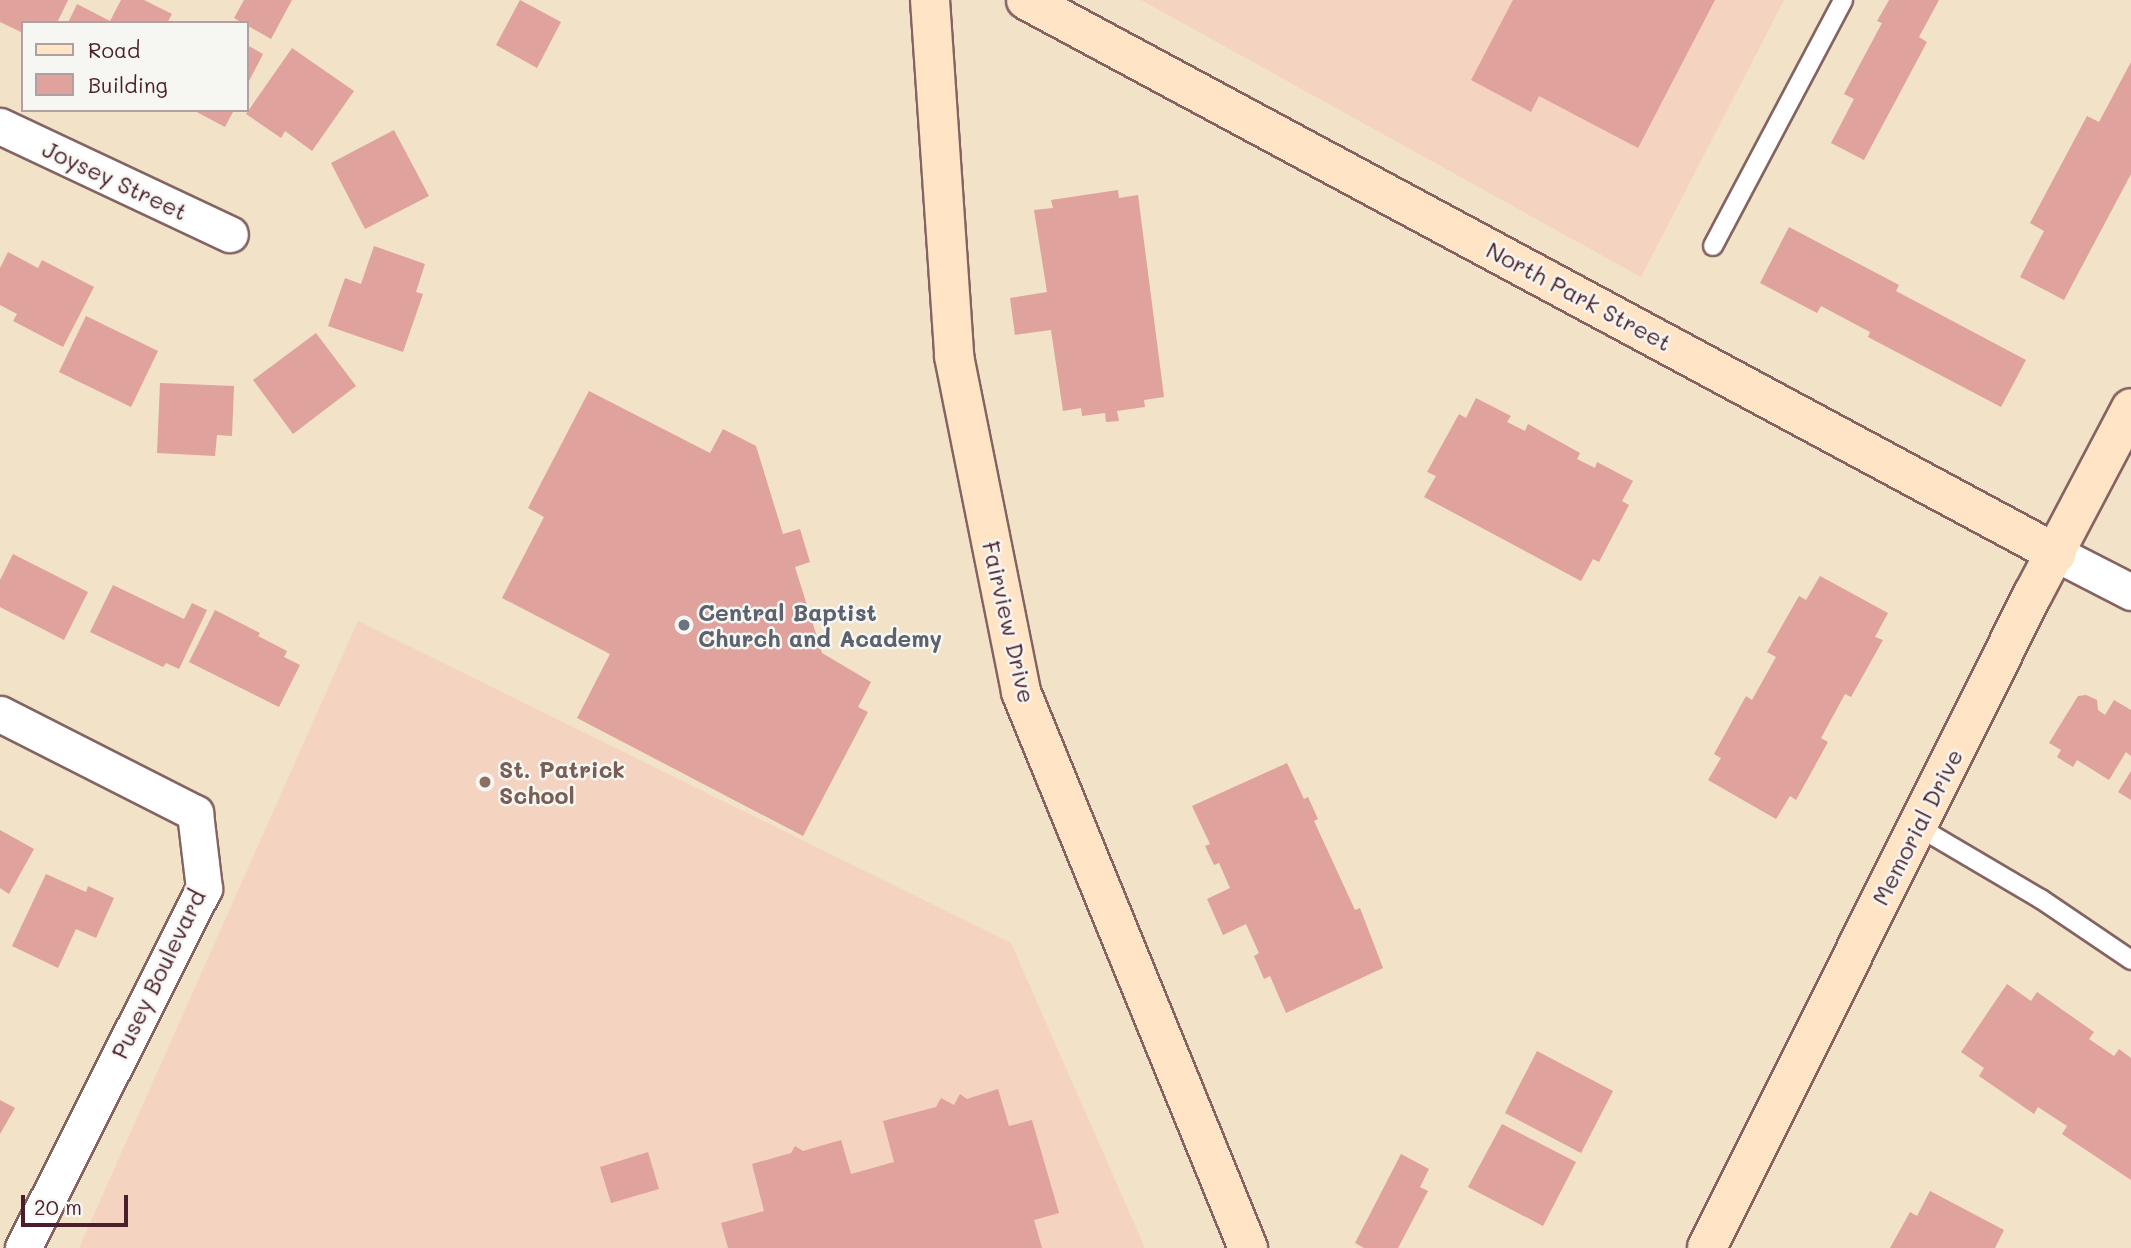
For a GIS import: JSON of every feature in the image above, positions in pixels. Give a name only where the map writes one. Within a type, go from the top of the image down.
[{"type":"main road","name":"Fairview Drive","points":[[930,0],[954,356],[1021,692],[1248,1248]]},
{"type":"main road","name":"North Park Street","points":[[1026,0],[2057,555]]},
{"type":"main road","name":"Memorial Drive","points":[[1706,1248],[1917,826],[2131,408]]},
{"type":"street","name":"Joysey Street","points":[[0,127],[230,234]]},
{"type":"street","name":"North Park Street","points":[[2057,555],[2131,592]]},
{"type":"street","name":"Pusey Boulevard","points":[[0,714],[195,813],[204,888],[23,1248]]},
{"type":"lane","points":[[1713,246],[1843,0]]},
{"type":"lane","points":[[1917,826],[2041,899],[2131,960]]},
{"type":"shaded area","points":[[1141,0],[1784,0],[1641,277]]},
{"type":"shaded area","name":"St. Patrick School","points":[[358,621],[1011,943],[1145,1248],[79,1248]]},
{"type":"building","points":[[0,0],[68,0],[58,21],[21,21],[21,32],[0,22]]},
{"type":"building","points":[[121,0],[144,0],[172,14],[168,21],[110,21]]},
{"type":"building","points":[[244,0],[292,0],[271,39],[248,26],[248,21],[234,18]]},
{"type":"building","points":[[520,0],[561,22],[537,68],[496,45]]},
{"type":"building","points":[[1513,0],[1715,0],[1638,148],[1539,96],[1531,112],[1471,80]]},
{"type":"building","points":[[1889,0],[1939,0],[1919,37],[1927,42],[1864,160],[1831,143],[1854,99],[1844,94],[1882,23],[1877,21]]},
{"type":"building","points":[[77,4],[110,21],[69,21]]},
{"type":"building","points":[[248,46],[263,54],[248,83]]},
{"type":"building","points":[[292,48],[354,91],[312,151],[285,131],[281,138],[246,114]]},
{"type":"building","points":[[2131,62],[2131,174],[2064,300],[2020,277],[2044,231],[2030,223],[2087,116],[2099,122]]},
{"type":"building","points":[[197,112],[233,112],[225,127]]},
{"type":"building","points":[[394,130],[429,196],[365,229],[331,163]]},
{"type":"building","points":[[1118,190],[1119,198],[1138,195],[1164,397],[1144,400],[1145,407],[1117,411],[1119,421],[1106,422],[1105,413],[1082,416],[1081,408],[1063,411],[1051,330],[1015,335],[1010,298],[1047,292],[1034,210],[1053,208],[1051,200]]},
{"type":"building","points":[[1789,227],[1899,285],[1896,291],[2026,360],[2001,407],[1868,337],[1870,332],[1821,306],[1817,313],[1760,283]]},
{"type":"building","points":[[374,246],[425,264],[416,292],[423,294],[403,352],[328,326],[345,278],[361,284]]},
{"type":"building","points":[[8,252],[38,268],[42,260],[94,287],[63,347],[13,321],[17,314],[0,305],[0,268]]},
{"type":"building","points":[[86,316],[158,351],[131,407],[59,372]]},
{"type":"building","points":[[316,333],[356,386],[293,434],[253,380]]},
{"type":"building","points":[[160,383],[234,386],[232,436],[217,435],[215,456],[157,453]]},
{"type":"building","name":"Central Baptist Church and Academy","points":[[589,391],[710,453],[723,429],[756,446],[783,534],[800,529],[810,562],[795,567],[822,653],[871,682],[858,707],[868,712],[803,836],[577,718],[610,654],[502,598],[544,517],[528,508]]},
{"type":"building","points":[[1476,398],[1511,416],[1507,422],[1525,431],[1528,424],[1580,453],[1577,459],[1595,468],[1597,462],[1633,481],[1622,501],[1629,505],[1599,562],[1593,559],[1581,581],[1424,497],[1436,476],[1427,472],[1459,414],[1466,418]]},
{"type":"building","points":[[13,554],[88,592],[64,640],[0,607],[0,580]]},
{"type":"building","points":[[1820,576],[1888,613],[1875,637],[1883,640],[1851,697],[1845,694],[1821,738],[1828,742],[1796,800],[1790,796],[1776,819],[1708,780],[1721,758],[1714,754],[1746,696],[1752,700],[1776,657],[1767,652],[1799,596],[1806,600]]},
{"type":"building","points":[[113,585],[184,619],[192,603],[207,610],[179,669],[166,663],[163,667],[90,632]]},
{"type":"building","points":[[215,610],[260,633],[258,636],[287,651],[284,657],[300,665],[279,707],[189,662]]},
{"type":"building","points":[[2086,695],[2097,700],[2098,710],[2105,715],[2114,700],[2131,710],[2131,756],[2126,752],[2109,780],[2077,760],[2073,767],[2057,757],[2061,750],[2049,743],[2078,696]]},
{"type":"building","points":[[1287,763],[1304,799],[1308,797],[1318,819],[1314,821],[1355,910],[1360,908],[1383,968],[1286,1013],[1270,976],[1264,979],[1254,956],[1259,953],[1246,924],[1223,935],[1207,899],[1230,888],[1219,863],[1214,865],[1205,846],[1210,844],[1192,806]]},
{"type":"building","points":[[2131,771],[2131,800],[2118,792]]},
{"type":"building","points":[[0,830],[34,849],[9,894],[0,888]]},
{"type":"building","points":[[46,874],[86,892],[88,886],[114,898],[96,938],[76,929],[58,968],[12,946]]},
{"type":"building","points":[[2007,984],[2031,1001],[2037,992],[2094,1032],[2089,1039],[2114,1056],[2119,1049],[2131,1058],[2131,1180],[2062,1134],[2067,1126],[2038,1107],[2034,1114],[1979,1076],[1984,1068],[1961,1052]]},
{"type":"building","points":[[1537,1051],[1613,1091],[1581,1153],[1505,1113]]},
{"type":"building","points":[[998,1089],[1009,1126],[1032,1120],[1059,1213],[1034,1220],[1042,1248],[728,1248],[721,1223],[764,1211],[752,1164],[791,1153],[795,1146],[803,1151],[841,1140],[851,1174],[894,1162],[883,1121],[936,1107],[941,1098],[954,1105],[960,1094],[967,1099]]},
{"type":"building","points":[[0,1100],[15,1108],[0,1134]]},
{"type":"building","points":[[1502,1124],[1576,1162],[1543,1226],[1468,1187]]},
{"type":"building","points":[[648,1152],[659,1189],[611,1203],[600,1167]]},
{"type":"building","points":[[1401,1154],[1429,1169],[1420,1187],[1428,1191],[1398,1248],[1364,1248],[1355,1243]]},
{"type":"building","points":[[1930,1191],[2004,1230],[1995,1248],[1890,1248],[1910,1212],[1917,1216]]},
{"type":"place","name":"Central Baptist Church and Academy","points":[[684,625]]},
{"type":"place","name":"St. Patrick School","points":[[485,782]]}]
